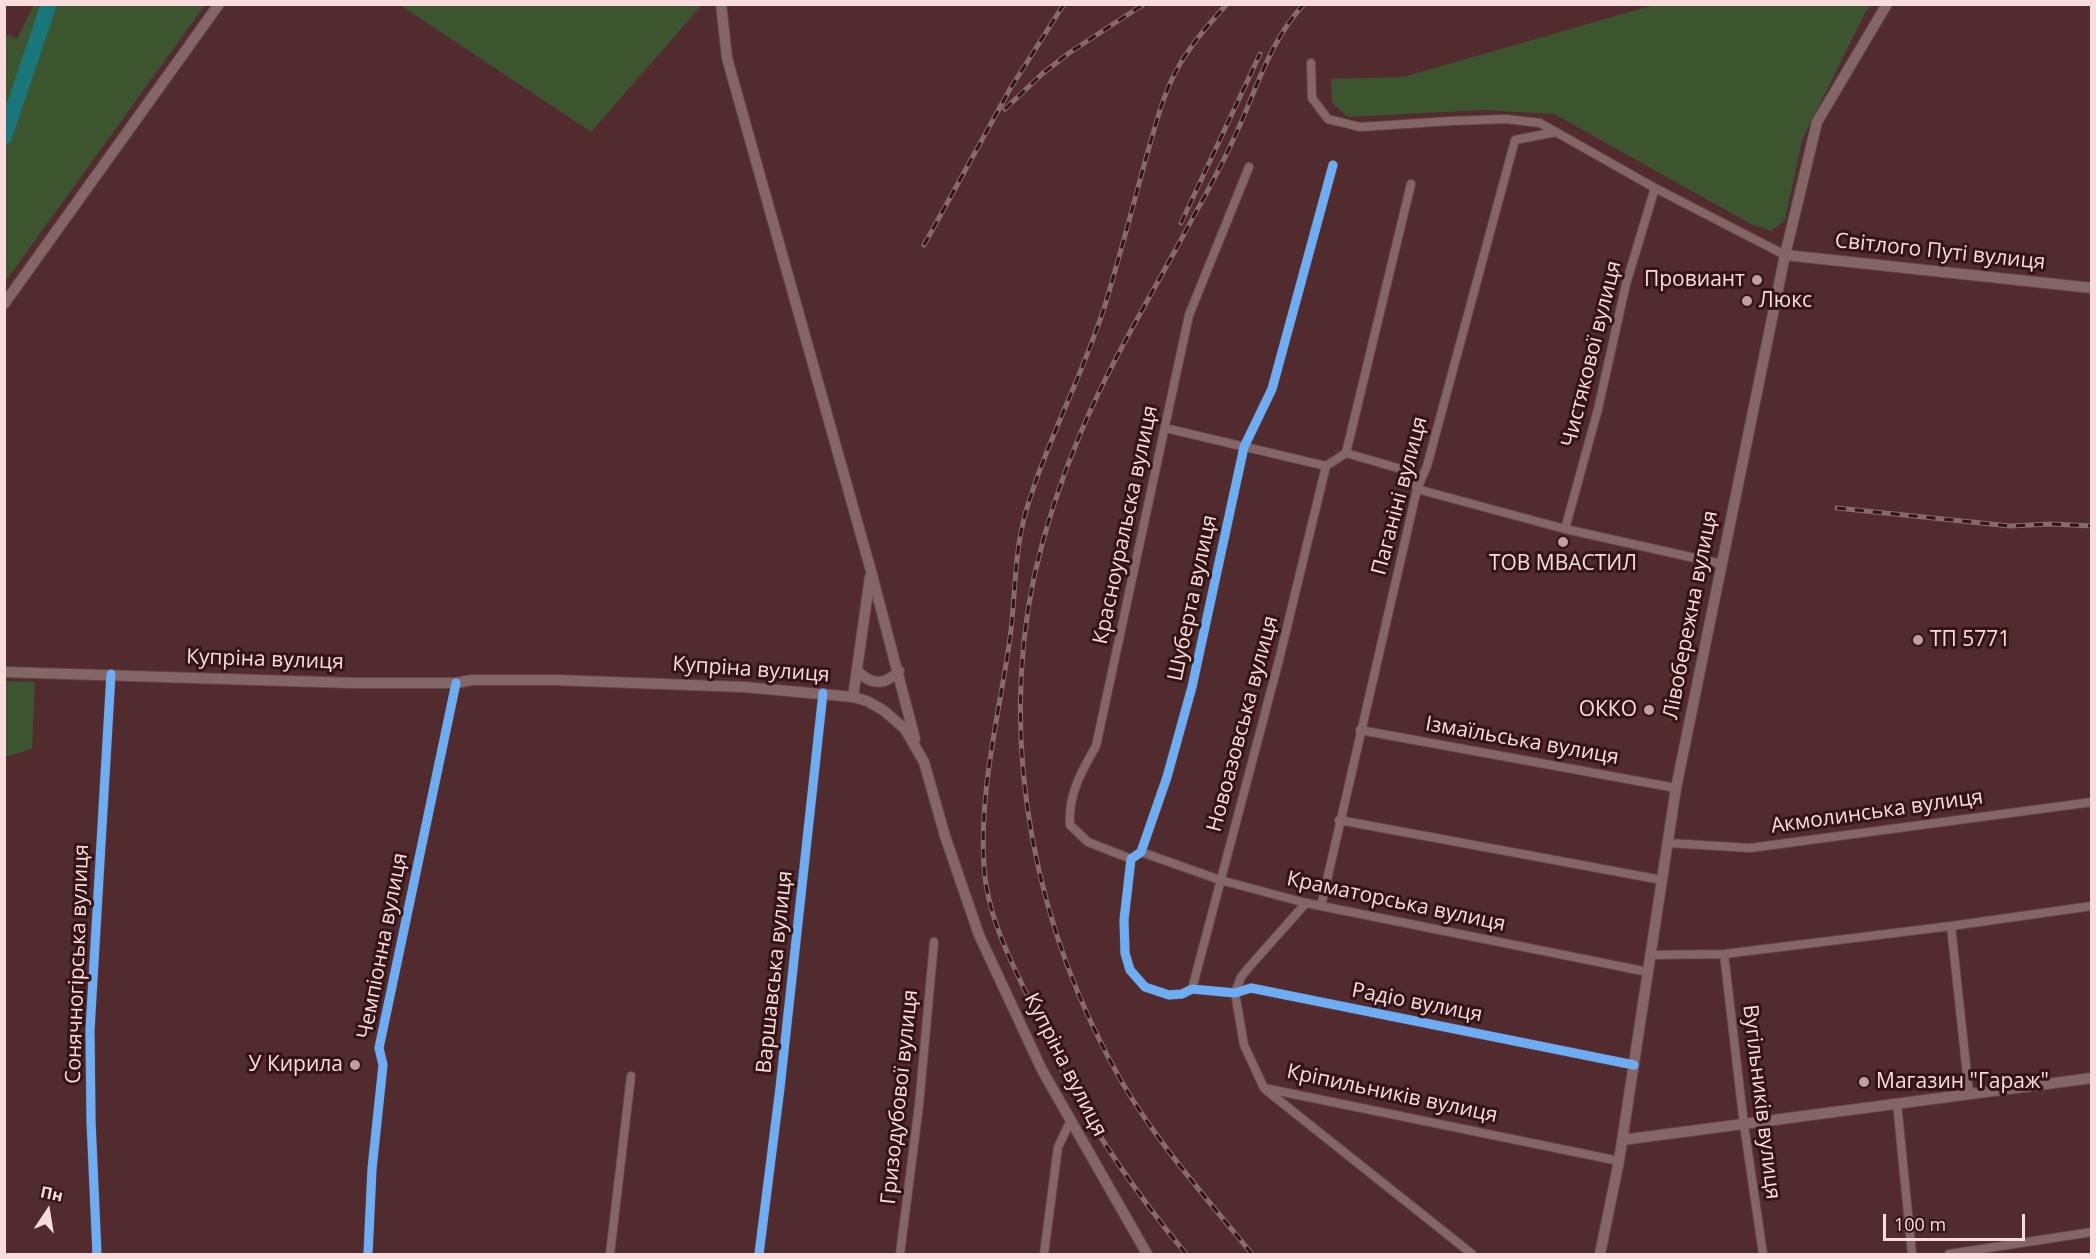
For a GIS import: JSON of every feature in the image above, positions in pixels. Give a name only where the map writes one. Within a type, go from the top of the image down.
[{"type":"main road","points":[[8,299],[219,4]]},
{"type":"main road","points":[[721,4],[727,58],[898,671],[912,709],[924,762]]},
{"type":"main road","name":"Лівобережна вулиця","points":[[1600,1254],[1619,1161],[1676,788],[1785,255],[1817,122],[1887,4]]},
{"type":"main road","name":"Світлого Путі вулиця","points":[[1785,255],[2091,288]]},
{"type":"main road","points":[[853,697],[871,571]]},
{"type":"main road","points":[[857,671],[865,679],[878,682],[889,681],[898,671]]},
{"type":"main road","name":"Купріна вулиця","points":[[4,672],[353,683],[555,680],[744,687],[823,693],[867,701],[883,710],[905,729],[924,762],[945,836],[979,935],[1042,1070],[1147,1254]]},
{"type":"main road","points":[[1622,1140],[2091,1078]]},
{"type":"street","points":[[1311,63],[1312,98],[1328,119],[1360,127],[1451,120],[1506,119],[1540,123],[1655,188],[1785,255]]},
{"type":"street","name":"Паганіні вулиця","points":[[1321,906],[1417,489],[1430,455],[1515,140],[1556,132]]},
{"type":"street","name":"Шуберта вулиця","points":[[1141,852],[1167,777],[1192,687],[1244,447],[1272,389],[1334,165]]},
{"type":"street","name":"Красноуральска вулиця","points":[[1131,859],[1088,842],[1070,825],[1069,809],[1078,777],[1096,746],[1189,315],[1249,167]]},
{"type":"street","points":[[1165,428],[1326,466],[1347,453],[1411,184]]},
{"type":"street","name":"Чистякової вулиця","points":[[1566,529],[1598,409],[1626,284],[1655,188]]},
{"type":"street","points":[[1347,453],[1408,471],[1417,489],[1566,529],[1722,564]]},
{"type":"street","name":"Новоазовська вулиця","points":[[1192,989],[1279,660],[1326,466]]},
{"type":"street","name":"Сонячногірська вулиця","points":[[97,1254],[91,1121],[90,1030],[111,674]]},
{"type":"street","name":"Чемпіонна вулиця","points":[[368,1254],[372,1168],[383,1065],[379,1048],[456,683]]},
{"type":"street","name":"Варшавська вулиця","points":[[759,1254],[782,1076],[823,693]]},
{"type":"street","name":"Ізмаїльська вулиця","points":[[1360,729],[1676,788]]},
{"type":"street","name":"Акмолинська вулиця","points":[[1668,843],[1750,848],[2091,802]]},
{"type":"street","points":[[1339,820],[1662,880]]},
{"type":"street","points":[[1141,852],[1131,859],[1124,920],[1125,952],[1130,970],[1145,987],[1169,995],[1182,994],[1192,989]]},
{"type":"street","name":"Краматорська вулиця","points":[[1141,852],[1220,880],[1306,903],[1648,972]]},
{"type":"street","points":[[1235,993],[1241,977],[1306,903]]},
{"type":"street","points":[[1651,955],[1724,954],[2091,906]]},
{"type":"street","points":[[1951,926],[1969,1093]]},
{"type":"street","name":"Гризодубової вулиця","points":[[900,1254],[920,1106],[934,942]]},
{"type":"street","name":"Вугільників вулиця","points":[[1724,954],[1744,1125],[1763,1254]]},
{"type":"street","name":"Радіо вулиця","points":[[1192,989],[1235,993],[1251,988],[1634,1065]]},
{"type":"street","name":"Кріпильників вулиця","points":[[1235,993],[1244,1045],[1264,1088],[1619,1161]]},
{"type":"street","points":[[610,1254],[631,1076]]},
{"type":"street","points":[[1264,1088],[1472,1254]]},
{"type":"street","points":[[1897,1103],[1912,1254]]},
{"type":"street","points":[[1044,1254],[1058,1147],[1070,1122]]},
{"type":"street","points":[[1949,1254],[1990,1251],[2091,1232]]},
{"type":"green space","points":[[702,4],[591,132],[400,5]]},
{"type":"green space","points":[[34,5],[205,5],[5,282],[5,33],[17,39]]},
{"type":"green space","points":[[1654,5],[1872,5],[1865,13],[1802,140],[1785,220],[1771,231],[1751,224],[1554,114],[1482,110],[1348,117],[1332,103],[1331,79],[1403,77]]},
{"type":"green space","points":[[1681,670],[1671,722],[1664,712],[1671,679],[1670,673]]},
{"type":"green space","points":[[5,681],[35,682],[32,749],[5,757]]},
{"type":"waterway","points":[[4,137],[49,4]]},
{"type":"railway","points":[[924,245],[1010,89],[1064,4]]},
{"type":"railway","points":[[1005,109],[1042,74],[1069,53],[1144,4]]},
{"type":"railway","points":[[1186,1254],[1136,1190],[1106,1145],[1056,1057],[1007,953],[995,919],[986,885],[983,839],[987,784],[1009,645],[1019,545],[1026,511],[1044,458],[1087,355],[1106,302],[1165,95],[1185,56],[1227,4]]},
{"type":"railway","points":[[1252,1254],[1184,1172],[1137,1107],[1093,1026],[1067,965],[1047,903],[1032,838],[1023,773],[1020,708],[1024,642],[1034,577],[1048,522],[1074,450],[1116,358],[1222,163],[1272,51],[1304,4]]},
{"type":"railway","points":[[1181,223],[1260,54]]},
{"type":"railway","points":[[1837,508],[2010,526],[2051,524],[2092,526]]},
{"type":"cycle path","points":[[1333,165],[1272,389],[1244,447],[1192,687],[1167,777],[1141,852],[1131,859],[1124,920],[1125,953],[1130,970],[1145,987],[1169,995],[1182,994],[1192,989],[1235,993],[1251,988],[1634,1065]]},
{"type":"cycle path","points":[[97,1254],[91,1121],[90,1030],[111,674]]},
{"type":"cycle path","points":[[368,1254],[372,1169],[383,1065],[379,1048],[456,683]]},
{"type":"cycle path","points":[[759,1254],[780,1088],[823,693]]},
{"type":"place","name":"Провиант","points":[[1757,280]]},
{"type":"place","name":"Люкс","points":[[1747,301]]},
{"type":"place","name":"ТОВ МВАСТИЛ","points":[[1563,542]]},
{"type":"place","name":"ТП 5771","points":[[1918,640]]},
{"type":"place","name":"ОККО","points":[[1649,710]]},
{"type":"place","name":"У Кирила","points":[[355,1065]]},
{"type":"place","name":"Магазин \"Гараж\"","points":[[1864,1082]]}]
